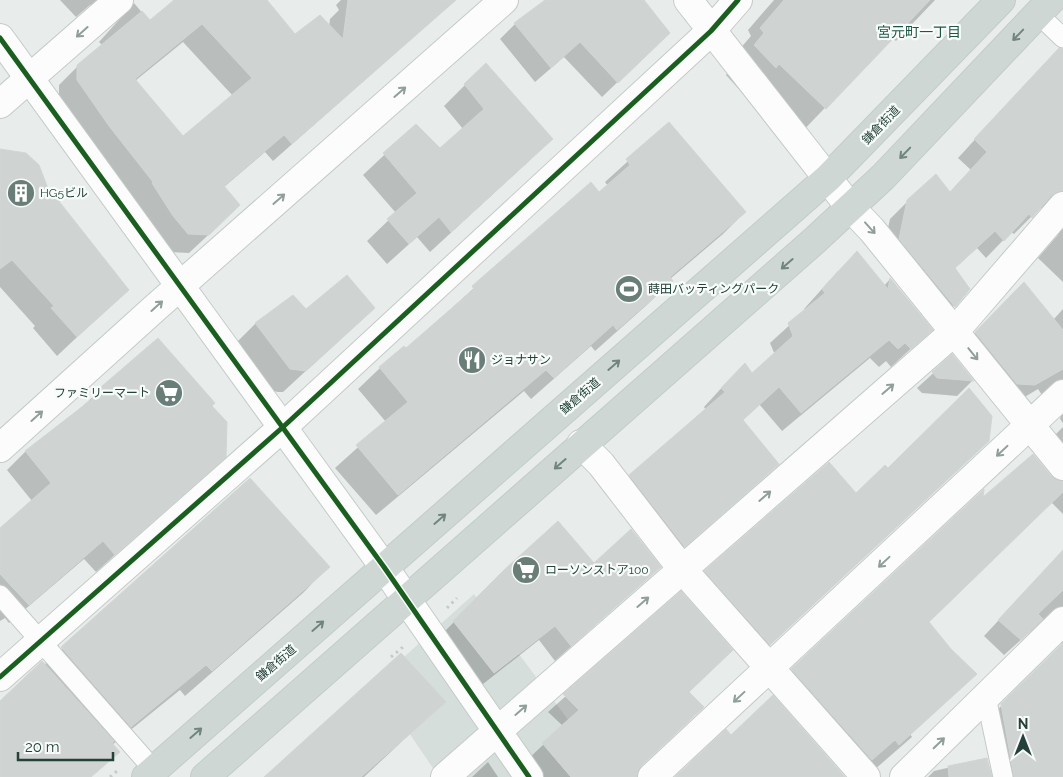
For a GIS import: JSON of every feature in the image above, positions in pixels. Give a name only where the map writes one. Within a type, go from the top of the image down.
[{"type":"main road","name":"鎌倉街道","points":[[150,773],[828,178],[1001,0]]},
{"type":"main road","points":[[205,777],[850,207],[882,177],[1044,7]]},
{"type":"street","points":[[0,104],[119,0]]},
{"type":"street","points":[[0,448],[504,0]]},
{"type":"street","points":[[688,0],[850,207],[872,230],[1063,466]]},
{"type":"street","points":[[0,677],[283,428],[711,31],[738,0]]},
{"type":"street","points":[[0,38],[384,566],[529,777]]},
{"type":"street","points":[[445,777],[955,331],[1063,206]]},
{"type":"street","points":[[652,777],[1063,394]]},
{"type":"street","points":[[581,444],[601,464],[682,569],[866,777]]},
{"type":"street","points":[[904,777],[1063,621]]},
{"type":"lane","points":[[1044,7],[1063,38]]},
{"type":"lane","points":[[0,595],[150,773]]},
{"type":"lane","points":[[986,697],[1003,777]]},
{"type":"shaded area","points":[[474,594],[611,777],[439,777],[375,683]]},
{"type":"building","points":[[174,0],[267,0],[295,34],[320,15],[343,39],[348,0],[456,0],[292,144],[284,135],[224,186],[240,205],[209,235],[188,234],[173,216],[153,182],[109,126],[77,80],[77,65],[142,11],[150,20]],"holes":[[[202,24],[252,78],[183,136],[135,79]]]},
{"type":"building","points":[[545,0],[644,0],[670,33],[618,83],[580,42],[551,68],[514,23]]},
{"type":"building","points":[[784,0],[930,0],[826,109],[779,64],[776,68],[754,45],[764,33],[760,28]]},
{"type":"building","points":[[1059,48],[1063,49],[1063,191],[1052,195],[1032,218],[1029,214],[1004,241],[995,231],[955,268],[970,289],[955,307],[899,239],[907,200],[936,174],[950,192],[987,152],[974,139]]},
{"type":"building","points":[[486,63],[553,139],[451,232],[439,217],[409,244],[387,219],[417,193],[383,153],[416,124],[440,148],[484,109],[464,84]]},
{"type":"building","points":[[669,122],[746,212],[670,277],[673,281],[617,330],[613,325],[554,378],[546,370],[398,495],[356,445],[408,402],[379,367],[404,346],[406,348],[474,289],[472,286],[591,182],[599,192],[630,165],[626,159]]},
{"type":"building","points":[[0,149],[26,153],[39,165],[47,186],[129,290],[77,337],[51,308],[54,306],[12,260],[0,269]]},
{"type":"building","points":[[857,251],[888,289],[890,278],[933,330],[911,349],[905,343],[898,349],[889,340],[801,413],[779,387],[743,420],[779,464],[685,547],[629,475],[725,392],[721,388],[745,363],[752,373],[793,336],[788,323],[825,293],[822,289]]},
{"type":"building","points":[[347,275],[375,308],[306,371],[290,369],[255,323],[293,295],[306,309]]},
{"type":"building","points":[[1024,282],[1063,330],[1063,369],[1035,385],[1017,384],[975,332]]},
{"type":"building","points":[[158,338],[215,403],[212,406],[227,422],[226,457],[115,555],[103,541],[29,605],[0,574],[0,528],[51,483],[25,451],[96,396],[94,393]]},
{"type":"building","points":[[952,354],[974,381],[937,378],[932,372]]},
{"type":"building","points":[[969,388],[992,416],[989,441],[770,645],[704,571],[829,462],[856,493],[885,465],[888,468]]},
{"type":"building","points":[[1033,454],[1051,476],[1063,481],[1063,492],[929,622],[951,649],[977,674],[899,745],[895,740],[872,760],[791,669],[984,489],[983,497]]},
{"type":"building","points":[[250,478],[330,567],[212,671],[206,665],[131,727],[61,647]]},
{"type":"building","points":[[558,521],[594,563],[631,529],[661,567],[571,646],[555,626],[494,673],[453,621],[504,570]]},
{"type":"building","points":[[1063,550],[1063,590],[1038,614],[1043,619],[1021,640],[998,620]]},
{"type":"building","points":[[681,591],[733,650],[689,692],[704,707],[641,766],[637,777],[571,777],[542,743],[579,710],[563,694]]},
{"type":"building","points":[[1063,643],[1063,777],[1014,777],[1001,704]]},
{"type":"building","points":[[401,653],[446,702],[361,777],[264,777]]},
{"type":"building","points":[[42,661],[114,741],[112,743],[120,752],[91,777],[0,777],[0,701]]},
{"type":"building","points":[[773,695],[845,777],[675,777],[726,729],[731,735]]},
{"type":"building","points":[[987,758],[992,777],[949,777],[948,766]]},
{"type":"cycle path","points":[[0,677],[283,427],[711,31],[738,0]]},
{"type":"cycle path","points":[[0,38],[384,567],[529,777]]},
{"type":"place","name":"HG5ビル","points":[[21,193]]},
{"type":"place","name":"蒔田バッティングパーク","points":[[629,289]]},
{"type":"place","name":"ジョナサン","points":[[472,360]]},
{"type":"place","name":"ファミリーマート","points":[[169,393]]},
{"type":"place","name":"ローソンストア100","points":[[526,570]]},
{"type":"district","name":"宮元町一丁目","points":[[919,32]]}]
